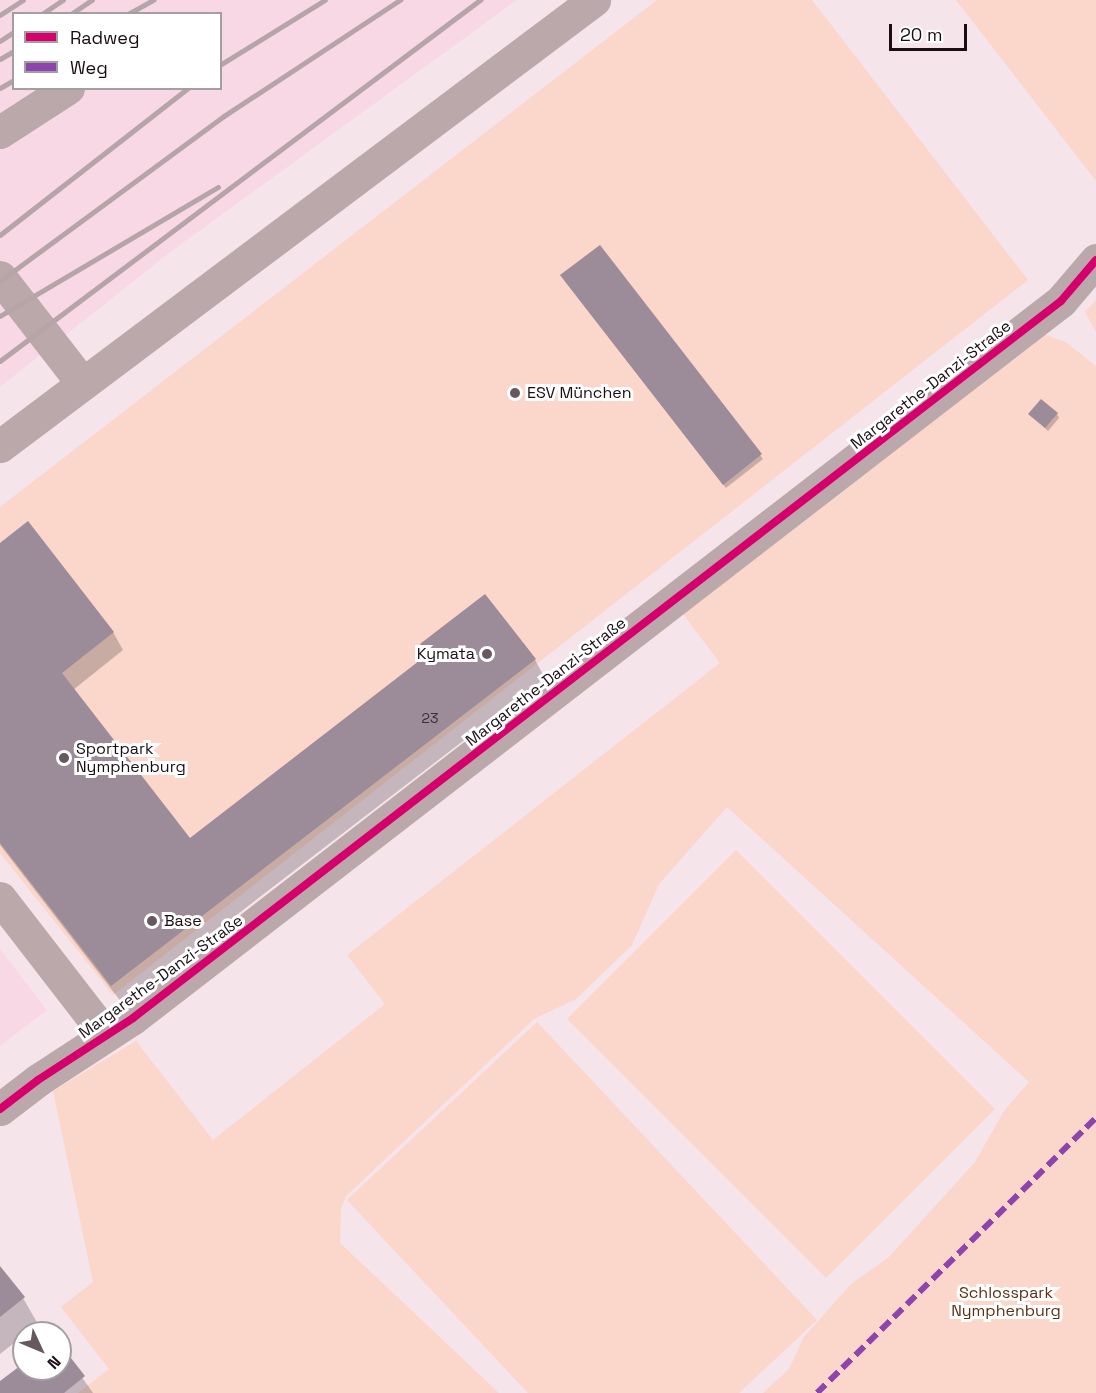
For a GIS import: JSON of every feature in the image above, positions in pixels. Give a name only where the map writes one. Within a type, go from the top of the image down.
[{"type":"street","points":[[0,446],[594,0]]},
{"type":"street","points":[[0,132],[65,90]]},
{"type":"street","name":"Margarethe-Danzi-Straße","points":[[0,1109],[221,951],[1061,301],[1096,260]]},
{"type":"street","points":[[0,277],[83,384]]},
{"type":"street","points":[[0,898],[106,1035]]},
{"type":"shaded area","points":[[0,0],[517,0],[173,250],[0,387]]},
{"type":"shaded area","points":[[0,949],[47,1010],[0,1046]]},
{"type":"green space","name":"ESV München","points":[[657,0],[812,0],[1028,280],[113,995],[0,853],[0,507]]},
{"type":"green space","points":[[956,0],[1096,0],[1096,181]]},
{"type":"green space","points":[[1096,300],[1096,332],[1085,312]]},
{"type":"green space","name":"Schlosspark Nymphenburg","points":[[1039,332],[1067,343],[1096,366],[1096,1393],[763,1393],[789,1369],[804,1337],[851,1284],[889,1257],[975,1162],[1004,1111],[1029,1082],[727,807],[659,884],[632,945],[576,999],[534,1019],[346,1196],[341,1208],[340,1243],[499,1393],[78,1393],[109,1369],[61,1307],[93,1282],[53,1091],[136,1041],[213,1140],[385,1004],[347,955],[720,663],[680,610]]},
{"type":"green space","points":[[736,850],[995,1109],[826,1278],[567,1019]]},
{"type":"green space","points":[[537,1022],[817,1320],[739,1393],[528,1393],[347,1200]]},
{"type":"building","points":[[600,245],[762,454],[723,485],[560,275]]},
{"type":"building","points":[[1041,399],[1058,413],[1045,428],[1028,414]]},
{"type":"building","name":"Sportpark Nymphenburg","points":[[28,521],[114,632],[62,673],[190,838],[428,654],[420,644],[485,594],[536,659],[111,986],[0,843],[0,543]]},
{"type":"building","points":[[0,1266],[25,1297],[0,1317]]},
{"type":"building","points":[[72,1359],[85,1376],[64,1393],[0,1393],[0,1381],[12,1372],[12,1381],[72,1381]]},
{"type":"railway","points":[[0,15],[23,0]]},
{"type":"railway","points":[[45,12],[63,0]]},
{"type":"railway","points":[[74,12],[92,0]]},
{"type":"railway","points":[[132,12],[153,0]]},
{"type":"railway","points":[[222,64],[325,0]]},
{"type":"railway","points":[[0,281],[224,116],[400,0]]},
{"type":"railway","points":[[0,361],[480,0]]},
{"type":"railway","points":[[0,41],[12,33]]},
{"type":"railway","points":[[0,59],[12,52]]},
{"type":"railway","points":[[0,88],[12,81]]},
{"type":"railway","points":[[0,235],[185,90]]},
{"type":"railway","points":[[0,316],[218,187]]},
{"type":"marked path","points":[[817,1393],[1096,1118]]},
{"type":"cycle path","points":[[0,1109],[38,1080],[133,1018],[1061,301],[1096,260]]},
{"type":"place","name":"ESV München","points":[[515,393]]},
{"type":"place","name":"Kymata","points":[[487,654]]},
{"type":"place","name":"Sportpark Nymphenburg","points":[[64,758]]},
{"type":"place","name":"Base","points":[[152,921]]}]
